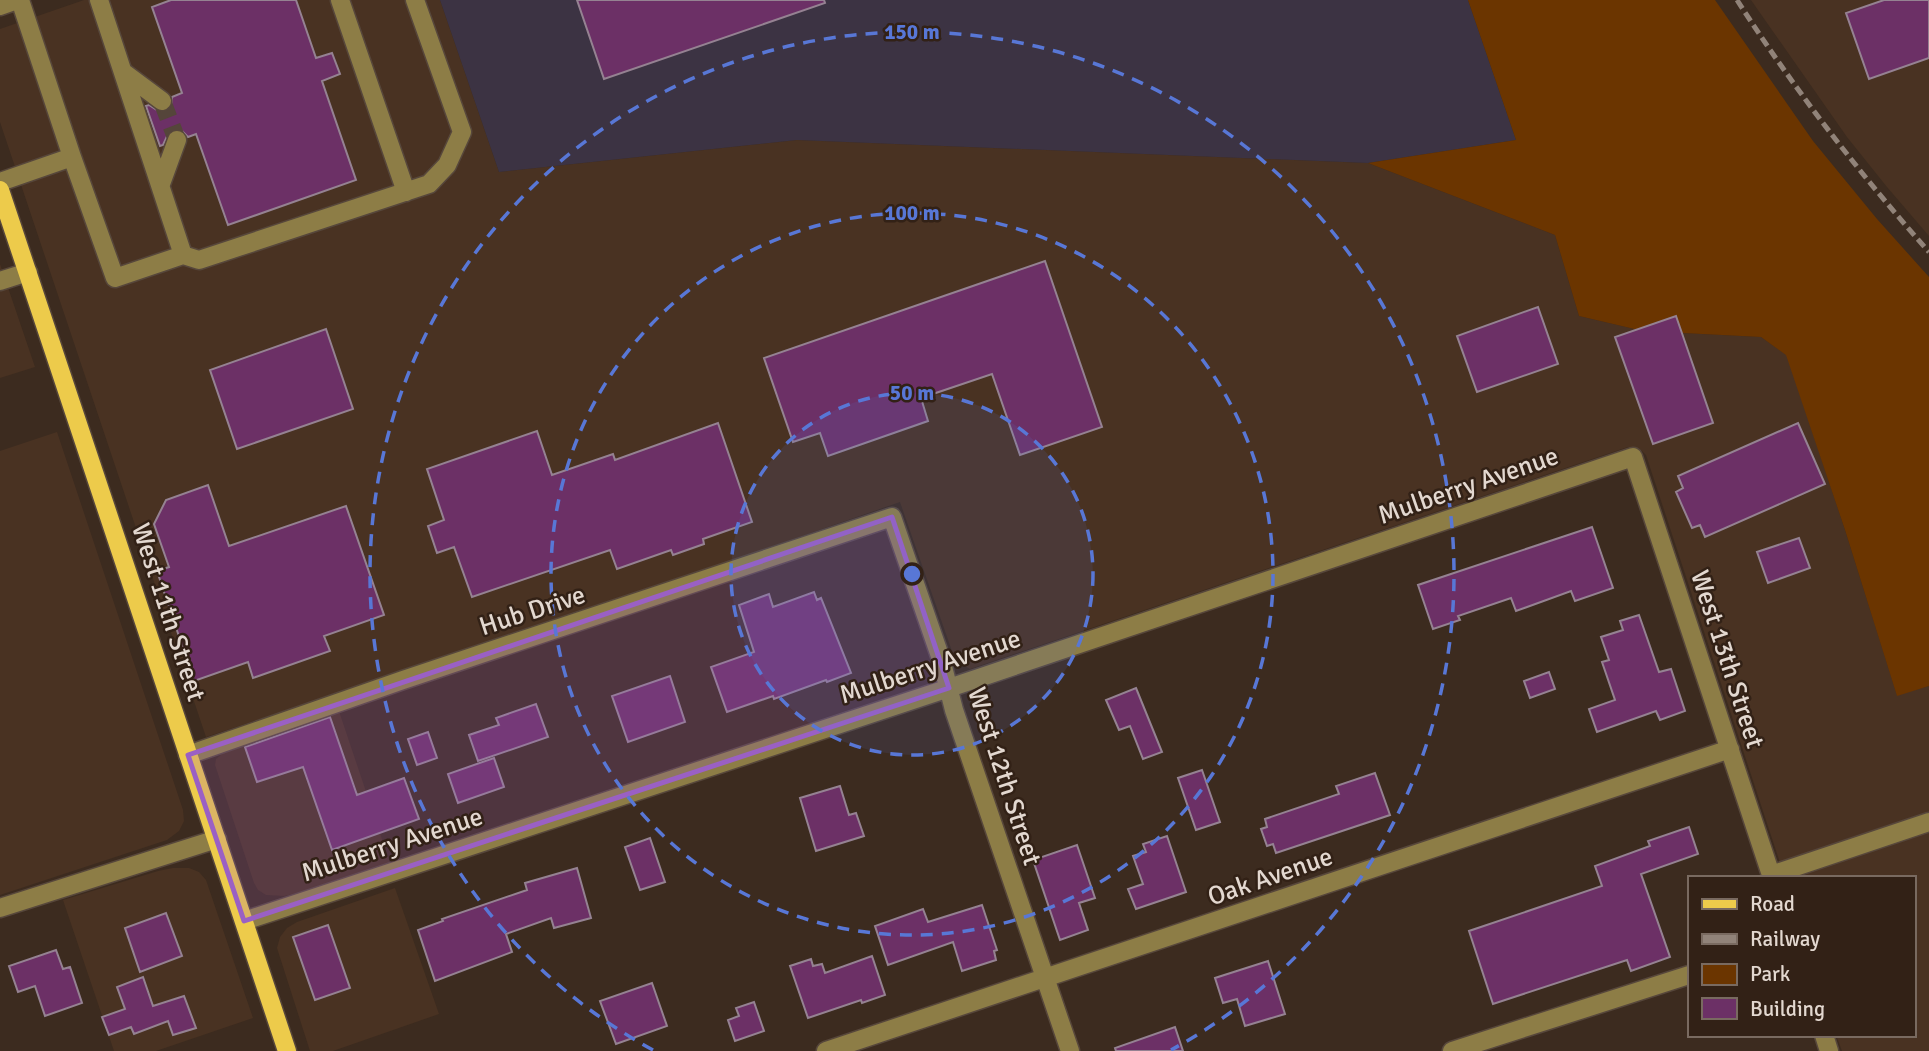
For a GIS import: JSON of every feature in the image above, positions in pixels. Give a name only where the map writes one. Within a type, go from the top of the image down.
[{"type":"main road","name":"West 11th Street","points":[[0,191],[287,1051]]},
{"type":"street","points":[[0,6],[19,0],[114,278],[184,255],[199,260],[429,184],[447,165],[461,132],[415,0]]},
{"type":"street","points":[[99,0],[184,255]]},
{"type":"street","points":[[340,0],[406,191]]},
{"type":"street","points":[[123,72],[162,101]]},
{"type":"street","points":[[161,184],[177,140]]},
{"type":"street","points":[[0,183],[72,158]]},
{"type":"street","points":[[0,281],[28,272]]},
{"type":"street","name":"Mulberry Avenue","points":[[244,921],[949,688],[1633,457]]},
{"type":"street","name":"West 13th Street","points":[[1633,457],[1771,876]]},
{"type":"street","name":"Hub Drive","points":[[188,755],[403,680],[892,517]]},
{"type":"street","name":"West 12th Street","points":[[892,517],[942,659],[954,710],[1070,1051]]},
{"type":"street","name":"Oak Avenue","points":[[826,1051],[1730,749]]},
{"type":"street","points":[[1771,876],[1929,822]]},
{"type":"street","points":[[0,908],[217,839]]},
{"type":"street","points":[[1452,1051],[1688,975]]},
{"type":"highlighted area","points":[[892,517],[949,688],[244,921],[188,755]]},
{"type":"shaded area","points":[[84,0],[440,0],[499,172],[797,140],[1368,163],[1555,235],[1579,316],[1643,331],[1761,337],[1787,355],[1897,695],[1929,686],[1929,1051],[1842,1051],[1837,1037],[1915,1037],[1915,876],[1784,876],[1646,455],[1634,447],[970,669],[958,662],[953,654],[900,502],[583,612],[206,737],[0,122],[0,29]]},
{"type":"shaded area","points":[[440,0],[1468,0],[1516,140],[1368,163],[797,140],[499,172]]},
{"type":"shaded area","points":[[1751,0],[1929,0],[1929,236],[1847,137]]},
{"type":"shaded area","points":[[0,264],[35,367],[0,378]]},
{"type":"shaded area","points":[[57,432],[183,810],[184,821],[179,831],[167,840],[0,895],[0,451]]},
{"type":"shaded area","points":[[339,711],[391,866],[328,887],[284,896],[266,895],[258,890],[254,883],[215,765],[216,759],[223,753]]},
{"type":"shaded area","points":[[173,868],[189,868],[199,872],[206,880],[253,1018],[156,1051],[114,1051],[63,900]]},
{"type":"shaded area","points":[[395,888],[439,1014],[333,1051],[310,1051],[277,948],[280,937],[287,928],[297,922]]},
{"type":"green space","points":[[1468,0],[1715,0],[1813,141],[1929,277],[1929,686],[1897,696],[1786,355],[1761,337],[1643,331],[1579,316],[1555,235],[1368,163],[1516,140]]},
{"type":"building","points":[[171,0],[296,0],[316,58],[332,53],[340,74],[322,81],[356,180],[228,225],[196,134],[188,137],[181,130],[174,129],[160,146],[146,106],[166,112],[171,107],[172,97],[182,93],[152,7]]},
{"type":"building","points":[[577,0],[824,0],[825,3],[604,79]]},
{"type":"building","points":[[1884,0],[1929,0],[1929,58],[1869,79],[1846,13]]},
{"type":"building","points":[[1045,261],[1102,427],[1020,455],[992,374],[921,398],[928,421],[828,456],[820,433],[793,442],[764,358]]},
{"type":"building","points":[[1538,307],[1558,364],[1477,392],[1457,336]]},
{"type":"building","points":[[1676,316],[1713,423],[1653,444],[1615,337]]},
{"type":"building","points":[[326,329],[353,409],[237,449],[210,370]]},
{"type":"building","points":[[718,423],[752,522],[703,539],[704,544],[673,555],[671,550],[617,569],[610,550],[472,597],[454,547],[437,553],[428,526],[444,520],[427,469],[537,431],[552,475],[613,454],[615,460]]},
{"type":"building","points":[[1798,423],[1825,484],[1705,537],[1700,525],[1692,528],[1676,492],[1683,488],[1678,476]]},
{"type":"building","points":[[208,485],[229,546],[346,506],[384,615],[324,636],[330,651],[253,678],[248,662],[194,681],[157,571],[169,567],[154,524],[166,500]]},
{"type":"building","points":[[1592,527],[1613,588],[1575,601],[1571,591],[1516,611],[1511,598],[1458,616],[1460,620],[1433,629],[1418,585]]},
{"type":"building","points":[[1799,538],[1810,568],[1768,583],[1757,552]]},
{"type":"building","points":[[814,592],[817,600],[821,598],[851,673],[727,712],[711,667],[754,652],[739,605],[769,594],[773,607]]},
{"type":"building","points":[[1639,615],[1659,672],[1671,669],[1685,711],[1660,720],[1656,711],[1597,732],[1589,709],[1615,700],[1602,662],[1609,660],[1601,637],[1623,630],[1620,621]]},
{"type":"building","points":[[1549,672],[1555,689],[1530,698],[1524,681]]},
{"type":"building","points":[[670,676],[685,722],[628,742],[612,696]]},
{"type":"building","points":[[1136,688],[1162,752],[1143,759],[1130,726],[1119,730],[1106,700]]},
{"type":"building","points":[[536,704],[548,737],[478,761],[469,735],[499,725],[496,718]]},
{"type":"building","points":[[330,717],[357,795],[404,778],[419,819],[332,850],[303,767],[257,782],[245,747]]},
{"type":"building","points":[[428,732],[437,758],[417,765],[408,739]]},
{"type":"building","points":[[494,758],[504,787],[458,803],[448,774]]},
{"type":"building","points":[[1202,770],[1220,822],[1196,830],[1178,778]]},
{"type":"building","points":[[1375,773],[1390,815],[1276,853],[1273,844],[1267,846],[1261,829],[1267,827],[1265,819],[1339,794],[1336,786]]},
{"type":"building","points":[[840,786],[849,815],[856,813],[864,836],[816,851],[800,798]]},
{"type":"building","points":[[1689,827],[1698,854],[1641,874],[1670,957],[1631,971],[1627,960],[1493,1004],[1469,931],[1602,886],[1595,866],[1650,846],[1648,841]]},
{"type":"building","points":[[1167,836],[1186,892],[1136,909],[1128,889],[1143,884],[1133,856],[1146,852],[1143,844]]},
{"type":"building","points":[[650,838],[665,882],[640,890],[625,847]]},
{"type":"building","points":[[1077,845],[1095,898],[1079,903],[1088,930],[1060,940],[1033,860]]},
{"type":"building","points":[[577,868],[591,918],[554,928],[551,918],[506,934],[512,952],[435,981],[418,930],[527,890],[525,883]]},
{"type":"building","points":[[982,905],[997,950],[994,951],[996,960],[962,971],[953,942],[888,965],[875,926],[923,909],[928,922]]},
{"type":"building","points":[[166,913],[182,956],[140,972],[125,928]]},
{"type":"building","points":[[328,925],[350,988],[315,1000],[293,937]]},
{"type":"building","points":[[56,950],[63,969],[70,967],[82,1003],[45,1016],[35,986],[18,992],[9,966]]},
{"type":"building","points":[[872,956],[885,995],[808,1018],[790,966],[811,959],[813,966],[822,964],[825,973]]},
{"type":"building","points":[[1268,961],[1285,1014],[1245,1026],[1237,999],[1223,1003],[1215,978]]},
{"type":"building","points":[[143,977],[153,1006],[184,996],[196,1028],[173,1035],[168,1021],[134,1034],[131,1027],[109,1035],[102,1017],[125,1009],[117,987]]},
{"type":"building","points":[[652,983],[667,1026],[616,1044],[600,1001]]},
{"type":"building","points":[[754,1002],[764,1031],[735,1041],[728,1020],[739,1016],[736,1008]]},
{"type":"building","points":[[1175,1027],[1183,1051],[1116,1051],[1115,1048]]},
{"type":"tunnel","points":[[162,101],[177,140]]},
{"type":"railway","points":[[1737,0],[1828,130],[1929,252]]}]
